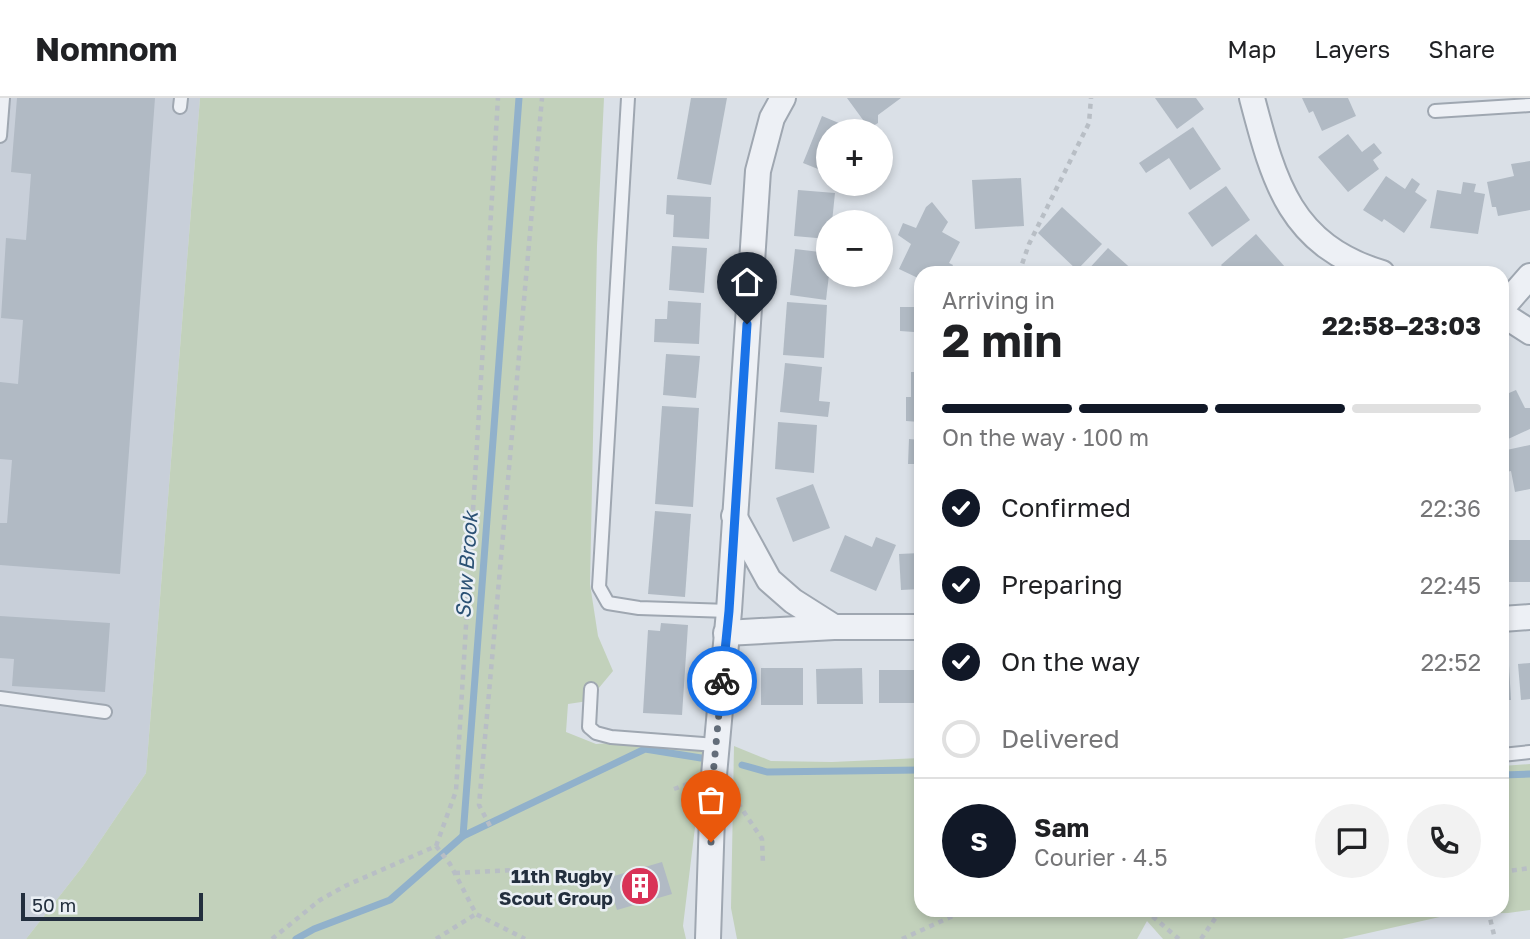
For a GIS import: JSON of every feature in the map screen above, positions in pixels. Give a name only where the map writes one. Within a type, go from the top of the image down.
[{"type":"street","points":[[708,939],[716,745],[758,172],[772,118],[783,98]]},
{"type":"street","points":[[1251,98],[1274,177],[1287,202],[1318,239],[1333,252],[1360,266]]},
{"type":"street","points":[[1509,300],[1530,276]]},
{"type":"street","points":[[1509,318],[1530,332]]},
{"type":"street","points":[[734,515],[769,580],[793,601],[834,627]]},
{"type":"street","points":[[1509,618],[1530,617]]},
{"type":"street","points":[[727,622],[834,627],[914,627]]},
{"type":"lane","points":[[0,136],[3,98]]},
{"type":"lane","points":[[628,98],[599,587],[608,603],[727,622]]},
{"type":"lane","points":[[1435,111],[1530,105]]},
{"type":"lane","points":[[591,689],[589,727],[596,733],[611,737],[716,745]]},
{"type":"lane","points":[[0,698],[105,712]]},
{"type":"lane","points":[[1509,754],[1530,752]]},
{"type":"path","points":[[272,939],[320,900],[345,886],[436,846],[456,791],[498,98]]},
{"type":"path","points":[[490,826],[479,805],[542,98]]},
{"type":"path","points":[[1021,266],[1029,244],[1089,122],[1091,98]]},
{"type":"path","points":[[736,800],[762,839],[763,865]]},
{"type":"path","points":[[436,846],[450,864],[476,914],[525,939]]},
{"type":"path","points":[[1509,871],[1530,868]]},
{"type":"path","points":[[455,873],[516,870]]},
{"type":"path","points":[[436,939],[476,914]]},
{"type":"path","points":[[902,939],[951,917]]},
{"type":"path","points":[[1153,917],[1179,939]]},
{"type":"path","points":[[1201,939],[1216,917]]},
{"type":"path","points":[[1490,917],[1495,939]]},
{"type":"shaded area","points":[[0,98],[200,98],[146,773],[83,866],[26,939],[0,939]]},
{"type":"green space","points":[[200,98],[604,98],[597,246],[590,584],[598,636],[613,671],[588,701],[568,704],[566,732],[596,744],[706,737],[683,926],[686,939],[26,939],[83,866],[146,773]]},
{"type":"green space","points":[[734,746],[771,761],[832,762],[914,758],[914,917],[1440,917],[1342,939],[1163,939],[1147,921],[1137,939],[737,939],[731,908]]},
{"type":"green space","points":[[1530,764],[1530,910],[1509,913],[1509,766]]},
{"type":"building","points":[[17,98],[155,98],[120,574],[0,565],[0,523],[7,523],[12,460],[0,459],[0,382],[18,384],[23,320],[1,318],[6,238],[26,240],[31,174],[11,172]]},
{"type":"building","points":[[691,98],[727,98],[711,185],[677,179]]},
{"type":"building","points":[[847,98],[901,98],[878,115],[878,119],[862,119]]},
{"type":"building","points":[[1155,98],[1196,98],[1204,109],[1177,129]]},
{"type":"building","points":[[1302,98],[1348,98],[1356,116],[1322,131],[1313,111],[1309,113]]},
{"type":"building","points":[[1193,127],[1221,169],[1190,190],[1169,158],[1146,173],[1139,163]]},
{"type":"building","points":[[816,131],[816,168],[803,163]]},
{"type":"building","points":[[1348,134],[1362,152],[1374,143],[1382,153],[1373,160],[1379,169],[1348,192],[1318,157]]},
{"type":"building","points":[[1530,161],[1530,210],[1498,216],[1496,207],[1492,207],[1487,182],[1514,176],[1511,164]]},
{"type":"building","points":[[1386,176],[1405,189],[1412,178],[1420,184],[1415,192],[1427,200],[1404,233],[1384,219],[1382,222],[1363,210]]},
{"type":"building","points":[[1021,178],[1024,226],[975,229],[972,180]]},
{"type":"building","points":[[1463,182],[1476,184],[1474,192],[1485,194],[1478,234],[1430,228],[1437,190],[1461,194]]},
{"type":"building","points":[[1226,186],[1250,220],[1212,247],[1188,213]]},
{"type":"building","points":[[798,190],[816,191],[816,196],[835,196],[833,210],[816,210],[816,238],[794,236]]},
{"type":"building","points":[[667,195],[711,197],[709,239],[673,237],[674,215],[666,214]]},
{"type":"building","points":[[932,202],[948,222],[942,232],[960,242],[949,263],[952,266],[914,266],[914,276],[899,269],[911,244],[898,235],[903,223],[916,228],[926,207]]},
{"type":"building","points":[[1062,207],[1102,244],[1081,266],[1073,266],[1038,233]]},
{"type":"building","points":[[1256,234],[1284,266],[1222,266]]},
{"type":"building","points":[[672,246],[707,248],[704,293],[669,290]]},
{"type":"building","points":[[1108,248],[1128,266],[1091,266]]},
{"type":"building","points":[[795,249],[816,252],[816,287],[828,287],[826,300],[790,295]]},
{"type":"building","points":[[668,301],[701,303],[699,344],[654,342],[655,319],[667,319]]},
{"type":"building","points":[[787,302],[827,305],[824,358],[783,355]]},
{"type":"building","points":[[900,307],[914,307],[914,332],[900,331]]},
{"type":"building","points":[[666,354],[700,356],[696,398],[663,395]]},
{"type":"building","points":[[785,363],[822,367],[819,401],[830,402],[828,417],[780,412]]},
{"type":"building","points":[[911,372],[914,372],[914,422],[906,421],[906,397],[911,397]]},
{"type":"building","points":[[1516,390],[1525,408],[1530,408],[1530,429],[1509,439],[1509,393]]},
{"type":"building","points":[[662,406],[699,408],[693,507],[655,504]]},
{"type":"building","points":[[778,422],[817,425],[814,473],[775,469]]},
{"type":"building","points":[[909,439],[914,439],[914,464],[908,464]]},
{"type":"building","points":[[1530,445],[1530,489],[1515,492],[1509,471],[1509,450]]},
{"type":"building","points":[[813,484],[830,528],[793,542],[776,498]]},
{"type":"building","points":[[655,511],[691,514],[685,597],[648,594]]},
{"type":"building","points":[[845,535],[872,547],[876,537],[896,545],[876,591],[830,571]]},
{"type":"building","points":[[1509,540],[1530,540],[1530,582],[1509,582]]},
{"type":"building","points":[[914,553],[914,589],[901,590],[899,554]]},
{"type":"building","points":[[0,616],[110,623],[105,692],[12,686],[14,659],[0,658]]},
{"type":"building","points":[[661,623],[688,625],[682,715],[643,713],[648,630],[660,631]]},
{"type":"building","points":[[1530,663],[1530,699],[1521,700],[1518,664]]},
{"type":"building","points":[[1509,665],[1511,700],[1509,700]]},
{"type":"building","points":[[761,668],[803,668],[803,705],[761,705]]},
{"type":"building","points":[[862,668],[863,704],[817,704],[816,669]]},
{"type":"building","points":[[879,670],[914,670],[914,703],[879,703]]},
{"type":"building","name":"11th Rugby Scout Group","points":[[662,862],[672,894],[617,910],[607,878]]},
{"type":"waterway","name":"Sow Brook","points":[[296,939],[314,929],[390,900],[463,836],[519,98]]},
{"type":"waterway","points":[[463,836],[645,749],[701,758]]},
{"type":"waterway","points":[[742,765],[767,772],[914,770]]},
{"type":"waterway","points":[[1509,775],[1530,774]]},
{"type":"way so far","points":[[711,842],[712,786],[722,681]]},
{"type":"place","name":"11th Rugby Scout Group","points":[[640,886]]},
{"type":"route","points":[[722,681],[747,324]]}]
